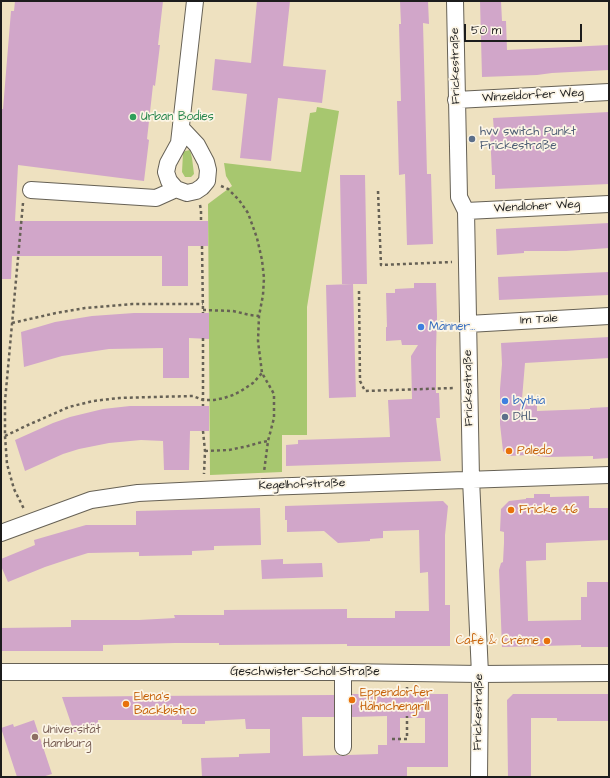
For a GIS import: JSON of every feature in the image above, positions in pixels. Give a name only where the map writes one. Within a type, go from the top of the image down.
[{"type":"street","points":[[181,128],[197,145],[206,162],[208,170],[207,181],[196,191],[187,193],[176,189],[169,181],[166,172],[168,163],[179,143],[195,1]]},
{"type":"street","name":"Frickestraße","points":[[455,1],[459,197],[466,211],[469,388],[480,674],[479,777]]},
{"type":"street","name":"Winzeldorfer Weg","points":[[456,100],[609,92]]},
{"type":"street","points":[[31,190],[156,198],[176,189]]},
{"type":"street","name":"Wendloher Weg","points":[[466,211],[609,204]]},
{"type":"street","name":"Im Tale","points":[[468,324],[609,316]]},
{"type":"street","name":"Kegelhofstraße","points":[[1,533],[91,500],[138,492],[609,474]]},
{"type":"street","name":"Geschwister-Scholl-Straße","points":[[1,672],[343,672],[480,674],[609,673]]},
{"type":"street","points":[[343,672],[343,748]]},
{"type":"path","points":[[207,181],[228,189],[239,200],[248,213],[253,226],[262,260],[264,296],[259,316],[258,341],[262,373],[274,394],[274,418],[264,468],[264,487]]},
{"type":"path","points":[[31,190],[23,199],[5,401],[7,464],[14,489],[31,522]]},
{"type":"path","points":[[378,191],[381,265],[467,262]]},
{"type":"path","points":[[201,210],[202,221]]},
{"type":"path","points":[[202,246],[203,312],[233,311],[250,316],[259,316]]},
{"type":"path","points":[[359,291],[360,381],[365,391],[469,388]]},
{"type":"path","points":[[12,323],[85,308],[132,304],[203,304]]},
{"type":"path","points":[[203,338],[203,406]]},
{"type":"path","points":[[5,436],[69,407],[93,401],[119,398],[185,396],[193,396],[203,400],[214,400],[233,395],[241,391],[262,373]]},
{"type":"path","points":[[203,431],[205,452],[204,490]]},
{"type":"path","points":[[205,452],[229,450],[268,442]]},
{"type":"path","points":[[392,739],[407,739],[407,716]]},
{"type":"green space","points":[[317,107],[339,111],[307,307],[307,435],[282,435],[282,472],[210,475],[208,204],[232,186],[226,176],[224,163],[301,172],[310,113],[316,112]]},
{"type":"green space","points":[[190,150],[194,174],[191,177],[185,177],[182,172],[183,153]]},
{"type":"building","points":[[15,1],[163,1],[158,45],[160,45],[155,86],[153,85],[144,181],[18,165],[15,221],[208,221],[208,246],[188,246],[188,286],[162,286],[162,256],[12,256],[11,279],[1,279],[1,109],[3,109],[11,11],[14,11]]},
{"type":"building","points":[[257,1],[290,1],[283,66],[326,70],[322,103],[278,98],[271,161],[240,158],[247,94],[212,90],[215,59],[251,63]]},
{"type":"building","points":[[400,1],[428,1],[429,24],[423,23],[427,174],[431,174],[433,244],[407,245],[405,174],[399,175],[397,101],[401,101],[399,24],[401,24]]},
{"type":"building","points":[[480,1],[501,1],[502,21],[506,21],[507,50],[609,45],[609,70],[482,77]]},
{"type":"building","points":[[609,112],[609,184],[495,189],[495,175],[492,175],[490,131],[494,131],[493,118]]},
{"type":"building","points":[[340,175],[365,175],[367,284],[342,284]]},
{"type":"building","points":[[609,223],[609,248],[566,251],[524,251],[524,253],[497,255],[496,229]]},
{"type":"building","points":[[609,272],[609,295],[499,300],[498,277]]},
{"type":"building","points":[[414,283],[436,283],[436,393],[439,393],[440,418],[436,418],[441,461],[286,466],[286,445],[298,444],[298,440],[390,437],[388,400],[412,399],[411,356],[418,345],[402,345],[401,340],[386,341],[386,293],[395,293],[395,289],[414,288]]},
{"type":"building","points":[[353,284],[356,397],[329,398],[326,285]]},
{"type":"building","points":[[134,313],[209,313],[209,339],[189,338],[189,378],[163,378],[163,348],[109,349],[62,356],[24,367],[21,332],[55,322],[92,316]]},
{"type":"building","points":[[609,337],[609,358],[525,363],[522,399],[537,399],[537,411],[609,407],[609,458],[593,459],[593,456],[508,456],[503,451],[500,424],[502,364],[501,343]]},
{"type":"building","points":[[130,406],[209,406],[209,431],[190,431],[189,470],[164,470],[163,441],[141,440],[109,443],[79,449],[63,454],[25,471],[15,440],[70,417],[103,409]]},
{"type":"building","points":[[534,494],[550,494],[550,497],[589,496],[589,508],[609,508],[609,540],[546,543],[546,560],[526,561],[528,621],[581,620],[581,597],[587,597],[587,582],[609,582],[609,647],[581,647],[581,645],[502,647],[499,570],[501,563],[503,562],[504,532],[500,531],[501,509],[509,501],[534,498]]},
{"type":"building","points":[[443,501],[448,506],[445,535],[445,605],[450,605],[450,646],[347,646],[347,644],[219,645],[219,643],[175,643],[103,645],[103,651],[1,651],[1,628],[71,627],[71,620],[139,620],[175,618],[174,615],[224,615],[224,610],[347,609],[347,618],[395,618],[395,611],[429,611],[428,572],[420,573],[419,530],[383,531],[383,538],[370,539],[370,541],[338,543],[324,531],[287,532],[285,506]]},
{"type":"building","points":[[260,508],[261,545],[214,546],[214,550],[192,551],[192,555],[139,556],[139,552],[88,553],[45,567],[8,582],[1,566],[1,559],[35,545],[34,540],[86,525],[136,525],[136,511]]},
{"type":"building","points":[[283,559],[283,564],[322,563],[323,577],[262,579],[261,560]]},
{"type":"building","points":[[352,694],[448,694],[448,767],[407,767],[407,777],[202,777],[201,758],[239,757],[239,754],[270,753],[270,729],[246,729],[245,719],[205,721],[205,724],[182,724],[182,720],[98,720],[98,732],[74,732],[62,697],[334,695],[334,717],[302,717],[303,756],[378,754],[378,745],[387,745],[387,716],[352,717]],"holes":[[[400,718],[425,718],[425,743],[400,743]]]},
{"type":"building","points":[[513,694],[609,694],[609,721],[557,721],[557,718],[531,718],[531,777],[508,777],[507,700]]},
{"type":"building","points":[[34,720],[52,774],[42,777],[17,777],[1,728],[13,724],[14,727]]},
{"type":"place","name":"Urban Bodies","points":[[133,117]]},
{"type":"place","name":"hvv switch Punkt Frickestraße","points":[[472,139]]},
{"type":"place","name":"Männer...","points":[[421,327]]},
{"type":"place","name":"bythia","points":[[505,401]]},
{"type":"place","name":"DHL","points":[[505,417]]},
{"type":"place","name":"Paledo","points":[[509,451]]},
{"type":"place","name":"Fricke 46","points":[[511,510]]},
{"type":"place","name":"Cafè & Crème","points":[[547,641]]},
{"type":"place","name":"Eppendorfer Hähnchengrill","points":[[352,700]]},
{"type":"place","name":"Elena's Backbistro","points":[[126,704]]},
{"type":"place","name":"Universität Hamburg","points":[[35,737]]}]
